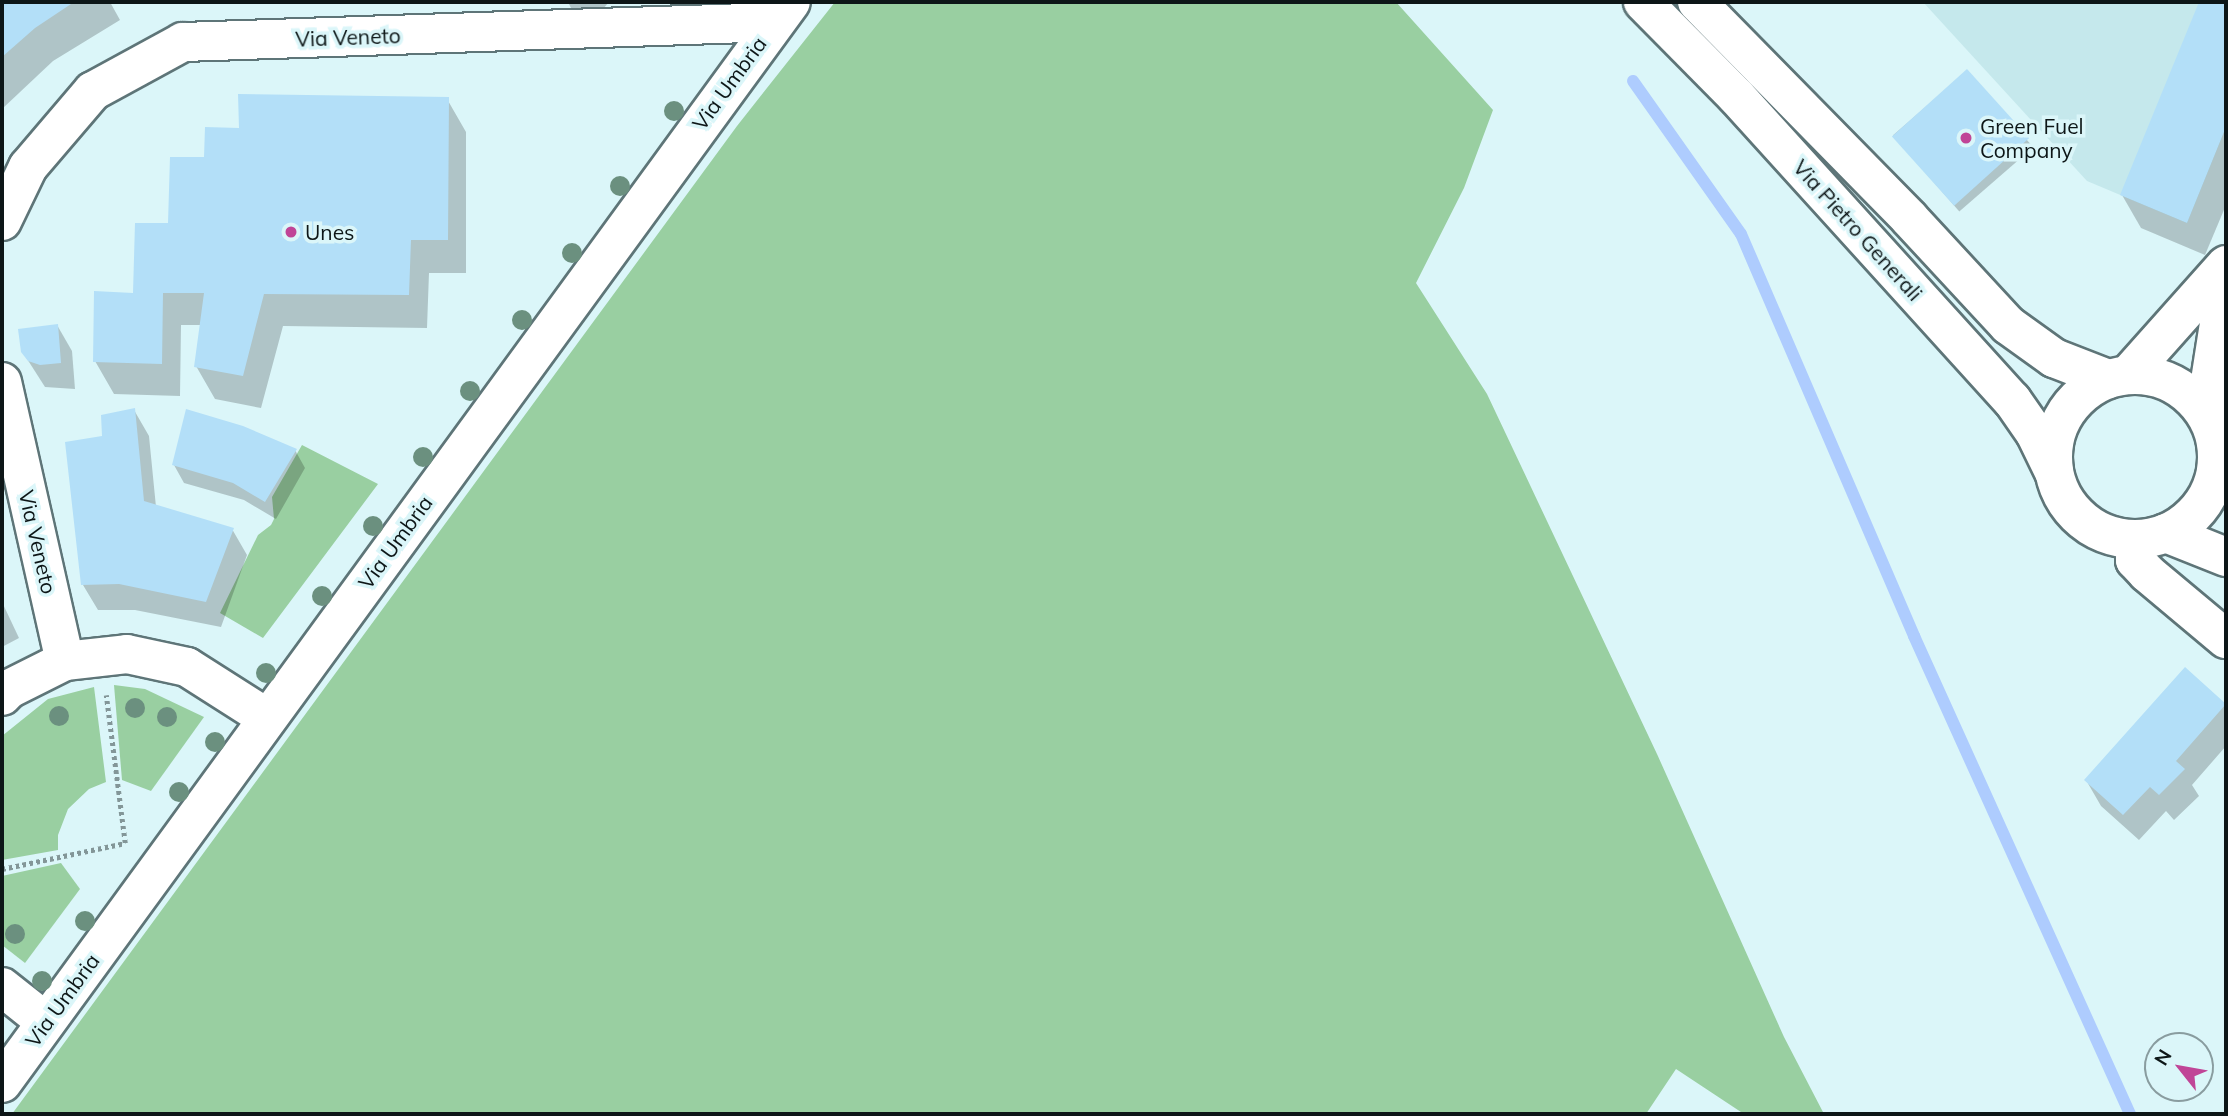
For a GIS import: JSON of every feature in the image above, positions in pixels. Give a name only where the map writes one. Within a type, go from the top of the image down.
[{"type":"street","points":[[462,2],[495,32]]},
{"type":"street","name":"Via Pietro Generali","points":[[1643,2],[1745,106],[2012,400],[2035,433],[2054,472]]},
{"type":"street","name":"Via Pietro Generali","points":[[1697,2],[1909,218],[2008,325],[2054,358],[2118,376]]},
{"type":"street","name":"Via Veneto","points":[[2,221],[28,167],[93,92],[183,42],[495,32],[783,12]]},
{"type":"street","name":"Via Umbria","points":[[2,1083],[783,12]]},
{"type":"street","points":[[2226,265],[2118,376],[2082,393],[2063,415],[2053,443],[2054,472],[2063,499],[2082,521],[2107,534],[2151,536],[2226,557]]},
{"type":"street","points":[[2205,413],[2226,279]]},
{"type":"street","points":[[2118,376],[2168,381],[2195,400],[2205,413],[2215,436],[2222,466],[2202,504],[2186,521],[2151,536],[2135,560],[2226,639]]},
{"type":"street","name":"Via Veneto","points":[[2,382],[65,662]]},
{"type":"street","points":[[2,696],[9,689],[65,662],[127,654],[187,667],[267,718]]},
{"type":"street","points":[[2,987],[46,1022]]},
{"type":"path","points":[[2,869],[125,844],[105,685]]},
{"type":"shaded area","points":[[1923,2],[2226,2],[2226,127],[2187,223],[2087,181]]},
{"type":"green space","points":[[835,2],[1396,2],[1493,110],[1464,188],[1416,283],[1487,394],[1657,754],[1784,1037],[1824,1114],[1744,1114],[1676,1069],[1646,1114],[12,1114],[737,126]]},
{"type":"green space","points":[[302,445],[378,484],[263,638],[220,613],[258,535],[271,525],[274,519],[272,497]]},
{"type":"green space","points":[[114,685],[145,689],[204,717],[151,791],[122,780]]},
{"type":"green space","points":[[94,687],[106,782],[89,789],[68,809],[58,835],[58,850],[2,860],[2,736],[48,699]]},
{"type":"green space","points":[[61,863],[80,889],[25,963],[2,945],[2,876]]},
{"type":"building","points":[[2,2],[74,2],[35,28],[2,57]]},
{"type":"building","points":[[2199,2],[2226,2],[2226,127],[2187,223],[2120,195]]},
{"type":"building","points":[[1967,69],[2029,138],[1954,206],[1892,137]]},
{"type":"building","name":"Unes","points":[[238,94],[449,97],[448,240],[411,240],[409,295],[264,294],[243,376],[194,367],[204,293],[163,293],[162,364],[93,362],[94,291],[133,293],[135,223],[168,223],[170,157],[204,157],[205,127],[239,128]]},
{"type":"building","points":[[58,324],[61,363],[40,365],[28,361],[21,352],[18,329]]},
{"type":"building","points":[[135,408],[144,501],[234,528],[206,602],[119,584],[81,585],[65,442],[102,436],[101,415]]},
{"type":"building","points":[[186,409],[243,426],[297,449],[265,502],[233,483],[172,465]]},
{"type":"building","points":[[2185,667],[2226,704],[2176,761],[2185,769],[2159,795],[2150,787],[2123,815],[2084,780]]},
{"type":"waterway","points":[[1633,81],[1741,234],[1914,636],[2130,1114]]},
{"type":"place","name":"Green Fuel Company","points":[[1966,138]]},
{"type":"place","name":"Unes","points":[[291,232]]}]
